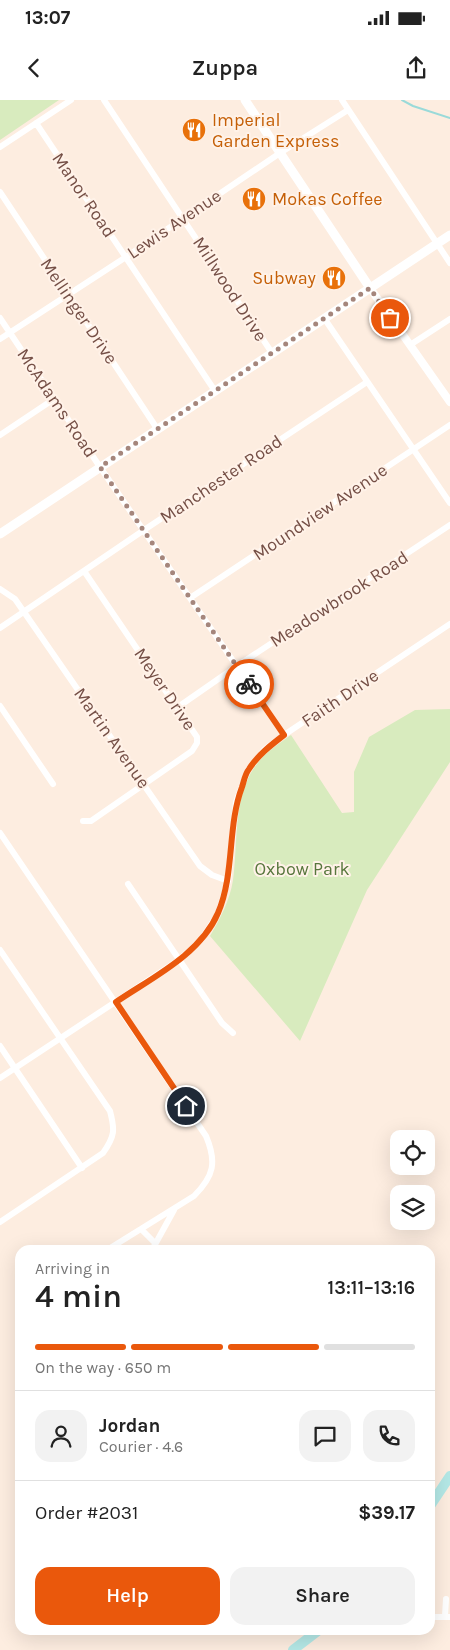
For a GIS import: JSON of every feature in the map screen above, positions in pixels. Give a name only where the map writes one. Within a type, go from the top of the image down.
[{"type":"main road","points":[[245,100],[370,288]]},
{"type":"main road","points":[[0,534],[450,235]]},
{"type":"street","points":[[0,147],[72,100]]},
{"type":"street","name":"Millwood Drive","points":[[104,100],[272,353]]},
{"type":"street","points":[[342,100],[450,263]]},
{"type":"street","name":"Lewis Avenue","points":[[0,339],[126,257],[280,152],[348,110]]},
{"type":"street","name":"Manor Road","points":[[36,124],[215,391]]},
{"type":"street","name":"Mellinger Drive","points":[[0,192],[158,430]]},
{"type":"street","points":[[370,288],[450,402]]},
{"type":"street","name":"McAdams Road","points":[[0,318],[284,735]]},
{"type":"street","points":[[324,318],[450,503]]},
{"type":"street","points":[[410,345],[450,320]]},
{"type":"street","name":"Manchester Road","points":[[0,628],[368,382]]},
{"type":"street","points":[[0,435],[54,399]]},
{"type":"street","name":"Moundview Avenue","points":[[190,598],[450,425]]},
{"type":"street","name":"Meadowbrook Road","points":[[178,707],[450,525]]},
{"type":"street","name":"Meyer Drive","points":[[83,821],[91,820],[192,751],[197,743],[195,732],[84,571]]},
{"type":"street","name":"Martin Avenue","points":[[0,589],[16,599],[200,866],[212,875],[228,881]]},
{"type":"street","name":"Faith Drive","points":[[0,1078],[179,960],[201,940],[218,914],[228,881],[236,802],[248,770],[264,750],[284,735],[450,624]]},
{"type":"street","points":[[0,706],[53,784]]},
{"type":"street","points":[[0,833],[206,1136],[213,1153],[211,1170],[205,1185],[194,1196],[116,1245]]},
{"type":"street","points":[[128,884],[222,1023],[233,1032]]},
{"type":"street","points":[[0,950],[110,1111],[114,1127],[110,1143],[103,1153],[0,1222]]},
{"type":"street","points":[[0,1046],[82,1168]]},
{"type":"street","points":[[141,1230],[156,1243],[174,1209]]},
{"type":"street","points":[[446,1599],[447,1616]]},
{"type":"green space","points":[[0,100],[59,100],[0,140]]},
{"type":"green space","name":"Oxbow Park","points":[[450,709],[450,762],[367,890],[300,1041],[210,936],[224,909],[232,887],[239,807],[247,780],[262,758],[291,735],[342,813],[354,812],[354,772],[369,737],[415,710]]},
{"type":"waterway","points":[[402,100],[413,106],[450,118]]},
{"type":"waterway","points":[[435,1498],[450,1476]]},
{"type":"waterway","points":[[293,1650],[312,1635]]},
{"type":"way so far","points":[[249,684],[100,467],[370,288],[390,318]]},
{"type":"place","name":"Imperial Garden Express","points":[[194,130]]},
{"type":"place","name":"Mokas Coffee","points":[[254,199]]},
{"type":"place","name":"Subway","points":[[334,278]]},
{"type":"route","points":[[186,1106],[116,1002],[179,960],[201,940],[218,914],[228,881],[236,802],[248,770],[264,750],[284,735],[249,684]]}]
